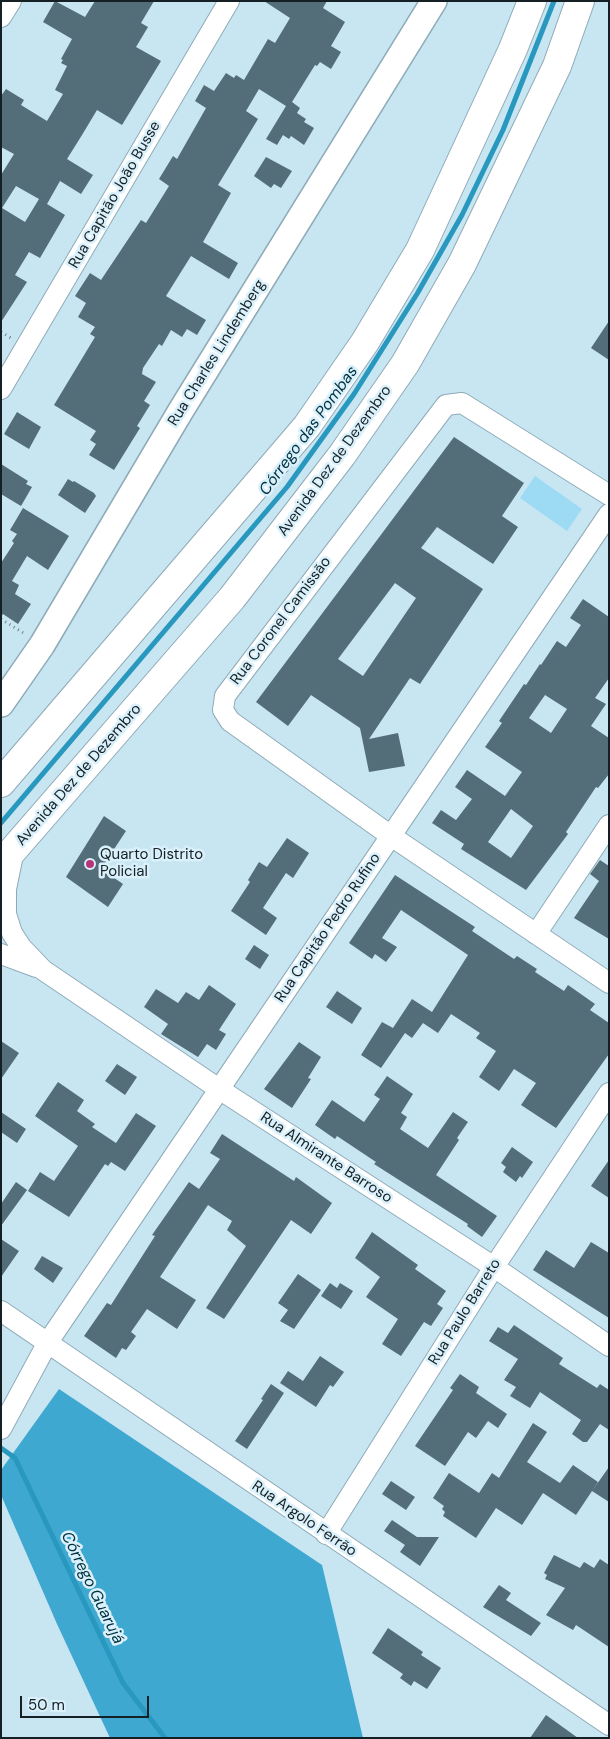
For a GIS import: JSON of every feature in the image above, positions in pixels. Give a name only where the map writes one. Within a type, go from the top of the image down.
[{"type":"highway","points":[[1,783],[307,426],[365,342],[420,250],[513,49],[532,1]]},
{"type":"highway","name":"Avenida Dez de Dezembro","points":[[7,857],[232,598],[342,455],[405,364],[462,264],[557,66],[580,1]]},
{"type":"street","points":[[1,17],[10,1]]},
{"type":"street","name":"Rua Capitão João Busse","points":[[1,389],[229,1]]},
{"type":"street","name":"Rua Charles Lindemberg","points":[[1,704],[42,645],[180,412],[434,1]]},
{"type":"street","name":"Rua Coronel Camissão","points":[[609,495],[462,403],[446,405],[225,696],[223,710],[230,721],[391,836],[609,983]]},
{"type":"street","name":"Rua Capitão Pedro Rufino","points":[[1,1429],[48,1342],[609,514]]},
{"type":"street","points":[[536,934],[609,825]]},
{"type":"street","name":"Rua Almirante Barroso","points":[[7,857],[6,914],[16,940],[43,970]]},
{"type":"street","name":"Rua Almirante Barroso","points":[[1,954],[43,970],[220,1089],[494,1267],[609,1346]]},
{"type":"street","name":"Rua Paulo Barreto","points":[[326,1534],[494,1267],[609,1092]]},
{"type":"street","name":"Rua Argolo Ferrão","points":[[1,1311],[326,1534],[606,1719]]},
{"type":"path","points":[[1,619],[42,645]]},
{"type":"shaded area","points":[[535,476],[582,509],[567,531],[520,498]]},
{"type":"shaded area","points":[[59,1389],[322,1565],[363,1738],[110,1738],[57,1624],[1,1495],[1,1470]]},
{"type":"building","points":[[55,1],[85,17],[95,1],[154,1],[141,23],[148,27],[136,47],[161,61],[122,125],[97,110],[67,159],[93,175],[81,194],[60,181],[47,204],[65,215],[40,258],[29,252],[15,275],[27,282],[1,322],[1,175],[14,154],[1,147],[1,96],[6,89],[24,100],[21,105],[47,121],[63,94],[55,90],[67,66],[61,63],[63,60],[61,59],[72,39],[43,22]],"holes":[[[16,186],[39,199],[25,222],[2,208]]]},
{"type":"building","points":[[264,1],[327,1],[323,8],[345,22],[331,46],[341,52],[331,69],[320,62],[317,66],[315,65],[292,102],[300,108],[297,113],[306,119],[304,122],[314,128],[304,145],[291,136],[289,139],[283,135],[277,145],[266,139],[286,106],[259,89],[246,111],[258,119],[218,185],[231,193],[203,242],[238,263],[229,279],[191,256],[166,296],[206,320],[197,335],[187,329],[182,337],[171,330],[162,346],[159,344],[143,368],[142,374],[156,382],[144,401],[150,405],[137,426],[140,428],[114,470],[89,455],[96,444],[90,440],[96,431],[54,405],[95,337],[90,334],[95,327],[78,317],[86,303],[75,296],[90,273],[101,280],[141,220],[146,223],[169,186],[159,179],[173,156],[177,159],[206,108],[195,101],[204,85],[214,91],[226,73],[234,78],[236,75],[244,80],[268,39],[275,43],[290,18]]},
{"type":"building","points":[[266,157],[292,171],[281,188],[274,184],[271,188],[254,176]]},
{"type":"building","points":[[609,321],[609,360],[591,348]]},
{"type":"building","points":[[17,412],[41,427],[29,449],[4,434]]},
{"type":"building","points":[[454,437],[524,483],[502,516],[518,527],[493,564],[437,527],[421,548],[483,589],[420,684],[410,678],[369,739],[398,733],[405,766],[369,772],[360,728],[311,695],[288,726],[256,702]],"holes":[[[395,583],[416,598],[363,676],[338,659]]]},
{"type":"building","points":[[1,464],[28,481],[26,484],[32,487],[21,506],[1,494]]},
{"type":"building","points":[[68,479],[94,493],[96,496],[85,513],[58,495]]},
{"type":"building","points":[[23,508],[69,536],[48,570],[27,556],[12,581],[19,585],[15,594],[31,604],[18,624],[3,614],[1,617],[1,563],[14,543],[12,541],[17,534],[10,530]]},
{"type":"building","points":[[583,599],[609,617],[609,678],[595,698],[606,704],[591,726],[609,738],[609,774],[598,788],[596,787],[566,832],[568,834],[526,890],[461,849],[464,844],[432,823],[441,810],[456,820],[472,799],[455,787],[467,770],[505,796],[522,772],[485,747],[502,723],[499,721],[524,684],[526,685],[557,641],[566,647],[581,625],[570,618]],"holes":[[[545,695],[567,709],[551,733],[529,718]],[[511,809],[533,826],[511,858],[488,842]]]},
{"type":"building","name":"Quarto Distrito Policial","points":[[104,816],[126,831],[101,869],[123,884],[108,907],[66,877]]},
{"type":"building","points":[[287,838],[309,853],[293,878],[286,873],[263,908],[277,918],[266,935],[231,911],[250,882],[248,880],[259,862],[267,867]]},
{"type":"building","points":[[600,860],[609,866],[609,939],[574,918],[599,881],[590,874]]},
{"type":"building","points":[[395,875],[475,927],[472,931],[514,959],[517,956],[537,969],[535,972],[564,991],[568,985],[595,1004],[590,1010],[609,1023],[609,1054],[556,1128],[521,1105],[536,1083],[514,1069],[499,1091],[479,1077],[496,1051],[476,1038],[480,1033],[451,1014],[438,1033],[423,1023],[412,1038],[405,1033],[381,1068],[361,1055],[382,1022],[393,1028],[412,999],[432,1012],[468,955],[401,910],[382,938],[397,947],[386,962],[375,954],[372,959],[349,943]]},
{"type":"building","points":[[254,945],[269,955],[260,969],[245,959]]},
{"type":"building","points":[[209,985],[236,1004],[219,1030],[226,1034],[216,1050],[207,1044],[198,1057],[161,1034],[168,1024],[144,1007],[156,989],[178,1003],[186,992],[199,1000]]},
{"type":"building","points":[[337,991],[362,1008],[352,1024],[326,1007]]},
{"type":"building","points":[[1,1041],[19,1053],[1,1079]]},
{"type":"building","points":[[299,1042],[321,1057],[308,1078],[311,1079],[292,1108],[264,1089]]},
{"type":"building","points":[[117,1064],[137,1077],[125,1095],[105,1081]]},
{"type":"building","points":[[387,1076],[413,1094],[401,1113],[407,1117],[400,1129],[428,1148],[453,1112],[468,1122],[457,1138],[459,1140],[436,1175],[497,1216],[482,1237],[467,1226],[468,1224],[374,1164],[376,1162],[337,1136],[335,1139],[315,1125],[332,1100],[364,1122],[380,1099],[374,1095]]},
{"type":"building","points":[[58,1082],[84,1100],[77,1111],[95,1124],[92,1127],[116,1143],[136,1113],[156,1126],[125,1171],[111,1162],[108,1166],[105,1164],[69,1217],[28,1191],[40,1172],[54,1181],[78,1146],[35,1116]]},
{"type":"building","points":[[1,1112],[26,1129],[17,1143],[1,1132]]},
{"type":"building","points":[[222,1134],[294,1181],[296,1177],[332,1203],[311,1234],[291,1220],[224,1319],[206,1308],[246,1246],[227,1230],[232,1221],[208,1205],[160,1277],[196,1300],[177,1329],[147,1309],[131,1332],[136,1336],[126,1350],[122,1348],[116,1358],[84,1336],[107,1303],[111,1305],[155,1236],[152,1235],[189,1182],[199,1189],[220,1159],[210,1153]]},
{"type":"building","points":[[512,1147],[533,1162],[522,1178],[520,1176],[516,1182],[503,1172],[506,1167],[501,1163]]},
{"type":"building","points":[[609,1160],[609,1198],[591,1186]]},
{"type":"building","points":[[16,1182],[27,1190],[1,1226],[1,1204]]},
{"type":"building","points":[[372,1232],[418,1265],[415,1269],[446,1291],[437,1304],[443,1308],[431,1326],[424,1322],[401,1356],[382,1344],[398,1319],[366,1297],[380,1277],[355,1258]]},
{"type":"building","points":[[1,1239],[19,1251],[1,1277]]},
{"type":"building","points":[[591,1242],[609,1253],[609,1318],[533,1270],[546,1250],[574,1268]]},
{"type":"building","points":[[42,1256],[63,1268],[53,1283],[34,1269]]},
{"type":"building","points":[[298,1274],[321,1290],[294,1329],[280,1321],[288,1310],[278,1303]]},
{"type":"building","points":[[330,1283],[337,1288],[340,1283],[353,1291],[341,1309],[321,1296]]},
{"type":"building","points":[[514,1325],[563,1358],[559,1364],[597,1388],[600,1384],[609,1390],[609,1430],[600,1424],[587,1442],[583,1442],[572,1434],[581,1420],[540,1392],[530,1408],[510,1396],[516,1387],[504,1380],[518,1359],[489,1341],[498,1327],[508,1333]]},
{"type":"building","points":[[320,1356],[344,1372],[333,1387],[330,1385],[316,1407],[280,1383],[288,1371],[303,1381]]},
{"type":"building","points":[[460,1374],[479,1387],[476,1393],[507,1414],[498,1428],[488,1421],[476,1438],[468,1432],[445,1466],[415,1446],[453,1390],[450,1388]]},
{"type":"building","points":[[271,1384],[284,1393],[247,1449],[235,1441],[263,1400],[261,1399]]},
{"type":"building","points":[[533,1423],[547,1432],[527,1462],[560,1483],[573,1465],[598,1482],[576,1515],[543,1493],[522,1525],[496,1508],[476,1538],[443,1516],[445,1512],[442,1509],[444,1506],[433,1498],[449,1473],[479,1493],[492,1473],[499,1478]]},
{"type":"building","points":[[609,1467],[609,1502],[592,1491]]},
{"type":"building","points":[[391,1481],[415,1497],[406,1510],[382,1494]]},
{"type":"building","points":[[392,1520],[417,1537],[439,1537],[420,1566],[400,1552],[405,1545],[384,1531]]},
{"type":"building","points":[[554,1555],[580,1568],[584,1562],[594,1568],[600,1559],[609,1565],[609,1647],[576,1625],[573,1630],[546,1615],[565,1588],[545,1579],[547,1575],[544,1573]]},
{"type":"building","points":[[499,1585],[511,1593],[506,1600],[541,1623],[531,1636],[483,1607]]},
{"type":"building","points":[[388,1628],[423,1652],[421,1655],[441,1668],[427,1689],[414,1681],[411,1686],[400,1678],[403,1674],[372,1653]]},
{"type":"building","points":[[546,1715],[578,1738],[530,1738]]},
{"type":"waterway","name":"Córrego das Pombas","points":[[1,823],[287,487],[354,394],[417,294],[462,215],[503,130],[554,1]]},
{"type":"waterway","name":"Córrego Guarujá","points":[[1,1448],[15,1458],[123,1683],[165,1738]]},
{"type":"place","name":"Quarto Distrito Policial","points":[[90,864]]}]
